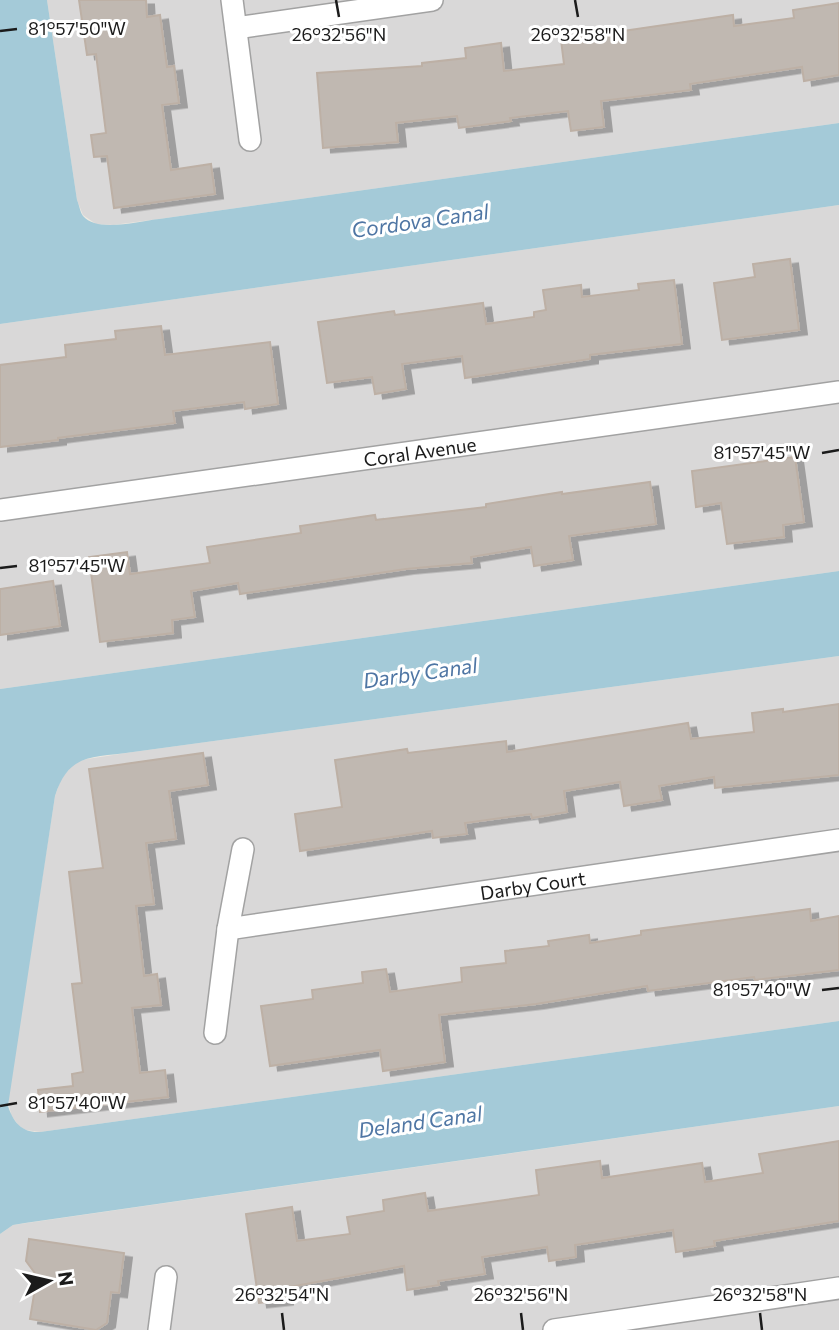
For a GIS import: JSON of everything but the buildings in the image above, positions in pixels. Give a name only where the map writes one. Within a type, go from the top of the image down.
[{"type":"street","points":[[232,0],[250,140]]},
{"type":"street","points":[[236,28],[432,0]]},
{"type":"street","name":"Coral Avenue","points":[[0,510],[839,392]]},
{"type":"street","name":"Darby Court","points":[[228,929],[839,840]]},
{"type":"street","points":[[215,1033],[228,929],[243,849]]},
{"type":"street","points":[[159,1330],[166,1277]]},
{"type":"street","points":[[554,1330],[839,1288]]},
{"type":"shaded area","points":[[47,0],[839,0],[839,123],[159,219],[113,225],[96,224],[83,215],[77,200]]},
{"type":"shaded area","points":[[839,205],[839,571],[0,689],[0,324]]},
{"type":"shaded area","points":[[839,656],[839,1021],[40,1132],[19,1126],[11,1115],[8,1098],[55,796],[61,779],[74,763],[133,752]]},
{"type":"shaded area","points":[[839,1106],[839,1330],[0,1330],[0,1234],[13,1225]]},
{"type":"water","name":"Cordova Canal","points":[[0,0],[47,0],[77,200],[83,216],[98,224],[130,223],[839,123],[839,205],[0,324]]},
{"type":"water","points":[[839,571],[839,656],[106,755],[75,764],[67,771],[55,796],[8,1106],[19,1125],[28,1131],[40,1132],[839,1021],[839,1106],[25,1223],[13,1225],[0,1234],[0,689]]},
{"type":"water label","name":"Darby Canal","points":[[420,672]]},
{"type":"water label","name":"Deland Canal","points":[[420,1121]]}]
